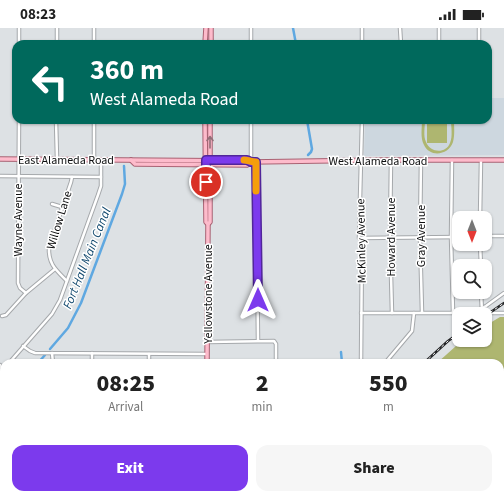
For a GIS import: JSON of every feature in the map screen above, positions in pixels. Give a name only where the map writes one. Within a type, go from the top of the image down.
[{"type":"main road","points":[[205,40],[206,28]]},
{"type":"main road","points":[[211,28],[211,40]]},
{"type":"main road","name":"Yellowstone Avenue","points":[[205,124],[206,222],[208,224],[207,359]]},
{"type":"main road","name":"Yellowstone Avenue","points":[[208,224],[210,222],[210,124]]},
{"type":"main road","name":"East Alameda Road","points":[[0,160],[131,160],[206,162]]},
{"type":"main road","name":"West Alameda Road","points":[[206,162],[247,160],[251,162],[504,160]]},
{"type":"street","points":[[19,28],[19,40]]},
{"type":"street","points":[[57,28],[57,40]]},
{"type":"street","points":[[94,28],[94,40]]},
{"type":"street","points":[[251,28],[251,40]]},
{"type":"street","points":[[362,28],[362,40]]},
{"type":"street","points":[[400,28],[401,40]]},
{"type":"street","points":[[438,28],[439,40]]},
{"type":"street","points":[[479,28],[479,40]]},
{"type":"street","name":"Wayne Avenue","points":[[18,124],[18,283],[20,288],[26,293]]},
{"type":"street","points":[[56,124],[56,160]]},
{"type":"street","points":[[94,124],[94,160]]},
{"type":"street","points":[[251,124],[251,162]]},
{"type":"street","name":"McKinley Avenue","points":[[361,359],[362,241],[359,238],[362,124]]},
{"type":"street","points":[[12,359],[52,314],[60,300],[101,186],[101,160]]},
{"type":"street","name":"Howard Avenue","points":[[391,160],[390,237],[392,313]]},
{"type":"street","name":"Gray Avenue","points":[[421,160],[420,237],[422,312]]},
{"type":"street","points":[[452,160],[451,237],[453,307]]},
{"type":"street","points":[[480,211],[481,160]]},
{"type":"street","points":[[256,162],[258,340]]},
{"type":"street","points":[[0,176],[101,177]]},
{"type":"street","name":"Willow Lane","points":[[67,281],[55,269],[48,253],[62,207],[72,182],[72,177]]},
{"type":"street","points":[[52,204],[62,207]]},
{"type":"street","points":[[492,236],[504,236]]},
{"type":"street","points":[[359,238],[451,237]]},
{"type":"street","points":[[0,320],[1,315],[6,316],[26,293],[55,269]]},
{"type":"street","points":[[484,307],[504,293]]},
{"type":"street","points":[[361,313],[452,312]]},
{"type":"street","points":[[492,312],[504,313]]},
{"type":"street","points":[[388,359],[412,331],[414,313]]},
{"type":"street","points":[[208,342],[258,340],[274,341],[276,359]]},
{"type":"street","points":[[23,346],[35,353],[207,354]]},
{"type":"street","points":[[52,353],[53,359]]},
{"type":"street","points":[[92,353],[92,359]]},
{"type":"street","points":[[149,354],[149,359]]},
{"type":"shaded area","points":[[492,98],[504,98],[504,155],[364,156],[365,124],[492,124]]},
{"type":"green space","points":[[422,124],[425,124],[424,134],[428,146],[434,150],[442,150],[448,147],[450,143],[452,134],[451,124],[454,124],[453,142],[448,150],[444,152],[430,152],[424,145]]},
{"type":"green space","points":[[427,124],[447,124],[447,143],[427,143]]},
{"type":"green space","points":[[500,317],[504,317],[504,359],[441,359],[455,347],[492,347],[492,322]]},
{"type":"waterway","points":[[293,28],[295,40]]},
{"type":"waterway","points":[[308,124],[312,149],[308,155]]},
{"type":"waterway","name":"Fort Hall Main Canal","points":[[50,349],[68,328],[81,303],[122,194],[125,184],[124,166]]},
{"type":"waterway","points":[[341,352],[342,359]]},
{"type":"waterway","name":"Fort Hall Main Canal","points":[[42,359],[45,355]]},
{"type":"railway","points":[[492,311],[504,303]]},
{"type":"railway","points":[[428,359],[452,338]]},
{"type":"slow traffic","points":[[244,160],[256,162],[256,191]]},
{"type":"route","points":[[206,182],[206,160],[247,160],[256,162],[258,300]]}]
